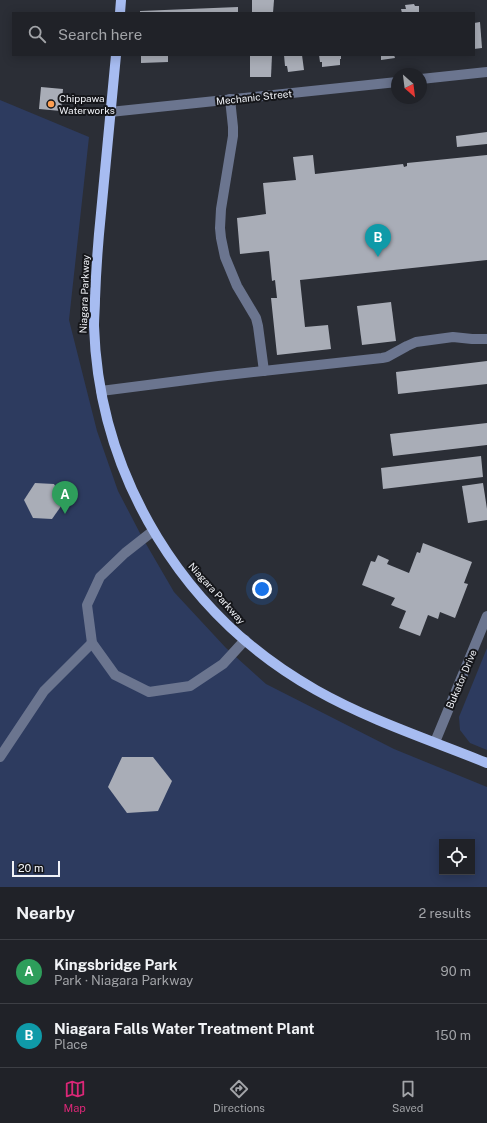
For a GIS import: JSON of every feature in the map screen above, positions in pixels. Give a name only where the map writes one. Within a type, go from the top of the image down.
[{"type":"main road","points":[[120,12],[121,0]]},
{"type":"main road","name":"Niagara Parkway","points":[[116,56],[98,248],[94,325],[96,360],[110,432],[135,498],[170,557],[194,588],[245,640],[276,664],[316,690],[358,711],[487,763]]},
{"type":"street","points":[[427,78],[487,72]]},
{"type":"street","name":"Mechanic Street","points":[[110,112],[391,83]]},
{"type":"street","points":[[230,100],[233,136],[221,209],[221,238],[225,257],[234,279],[256,318],[264,371]]},
{"type":"street","points":[[101,391],[382,358],[387,357],[416,342],[453,337],[487,339]]},
{"type":"street","points":[[154,531],[126,553],[100,577],[87,605],[92,643],[115,675],[149,692],[190,686],[223,664],[245,640]]},
{"type":"street","name":"Bukator Drive","points":[[435,742],[487,616]]},
{"type":"street","points":[[0,757],[44,691],[92,643]]},
{"type":"shaded area","points":[[0,100],[89,137],[69,320],[97,431],[118,491],[142,537],[174,592],[226,648],[266,684],[394,749],[487,787],[487,887],[0,887]]},
{"type":"shaded area","points":[[487,648],[487,750],[470,743],[460,730],[459,717]]},
{"type":"building","points":[[252,0],[274,0],[273,12],[252,12]]},
{"type":"building","points":[[414,4],[415,6],[419,6],[419,12],[402,12],[401,9],[406,9],[405,5]]},
{"type":"building","points":[[238,7],[238,12],[140,11]]},
{"type":"building","points":[[480,22],[482,48],[475,49],[475,23]]},
{"type":"building","points":[[141,56],[168,56],[168,62],[141,63]]},
{"type":"building","points":[[250,56],[272,56],[271,77],[250,77]]},
{"type":"building","points":[[284,56],[302,56],[304,70],[288,72],[287,66],[285,66]]},
{"type":"building","points":[[319,56],[341,56],[340,65],[322,67],[322,62],[320,62]]},
{"type":"building","points":[[381,56],[394,56],[395,58],[381,60]]},
{"type":"building","name":"Chippawa Waterworks","points":[[41,87],[63,89],[61,111],[39,109]]},
{"type":"building","points":[[487,132],[487,144],[457,147],[456,136]]},
{"type":"building","points":[[313,155],[315,174],[403,164],[404,167],[407,166],[407,163],[487,155],[487,260],[300,280],[305,327],[328,325],[331,349],[277,355],[271,298],[277,298],[275,280],[272,281],[269,251],[240,254],[237,218],[266,214],[263,183],[296,180],[293,157]]},
{"type":"building","points":[[391,302],[396,341],[362,345],[357,306]]},
{"type":"building","points":[[487,361],[487,384],[398,394],[396,372]]},
{"type":"building","points":[[487,423],[487,445],[393,456],[390,434]]},
{"type":"building","points":[[481,456],[483,477],[383,489],[381,468]]},
{"type":"building","points":[[35,483],[54,484],[64,502],[52,519],[33,518],[24,500]]},
{"type":"building","points":[[483,483],[487,520],[468,523],[462,486]]},
{"type":"building","points":[[423,543],[472,562],[464,583],[468,584],[455,618],[440,612],[438,619],[428,615],[420,636],[399,628],[406,611],[391,605],[395,598],[362,585],[371,561],[375,562],[378,555],[389,560],[387,564],[409,573],[417,552],[420,553]]},
{"type":"building","points":[[122,757],[153,757],[172,781],[158,811],[127,813],[108,787]]},
{"type":"place","name":"Chippawa Waterworks","points":[[51,104]]},
{"type":"place","name":"Niagara Falls Water Treatment Plant","points":[[378,257]]},
{"type":"place","name":"Kingsbridge Park","points":[[65,514]]}]
